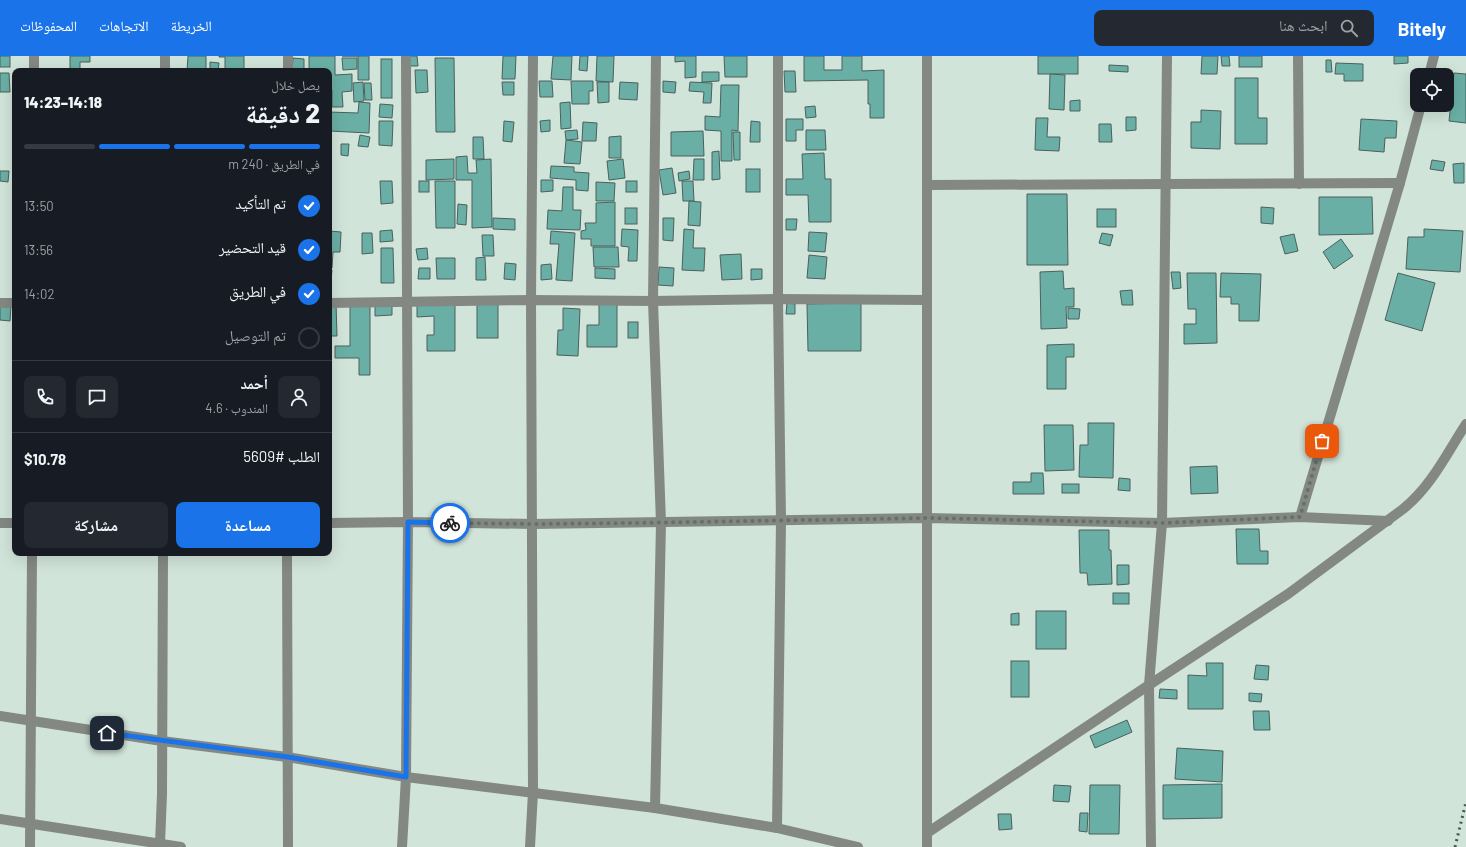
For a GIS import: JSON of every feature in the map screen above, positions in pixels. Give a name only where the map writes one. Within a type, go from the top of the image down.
[{"type":"street","points":[[34,56],[34,68]]},
{"type":"street","points":[[165,56],[165,68]]},
{"type":"street","points":[[288,56],[288,68]]},
{"type":"street","points":[[402,847],[406,777],[408,522],[406,56]]},
{"type":"street","points":[[530,847],[533,792],[531,300],[533,56]]},
{"type":"street","points":[[655,808],[661,523],[653,301],[656,56]]},
{"type":"street","points":[[777,828],[781,521],[778,299],[778,56]]},
{"type":"street","points":[[927,56],[927,847]]},
{"type":"street","points":[[1151,847],[1149,685],[1162,523],[1167,56]]},
{"type":"street","points":[[1298,56],[1299,184]]},
{"type":"street","points":[[1431,68],[1434,56]]},
{"type":"street","points":[[1300,517],[1400,183],[1418,112]]},
{"type":"street","points":[[928,185],[1400,183]]},
{"type":"street","points":[[332,303],[531,300],[928,300]]},
{"type":"street","points":[[0,303],[12,303]]},
{"type":"street","points":[[927,833],[1288,594],[1388,520],[1413,501],[1424,489],[1466,424]]},
{"type":"street","points":[[332,523],[661,523],[928,518],[1162,523],[1300,517],[1388,520]]},
{"type":"street","points":[[0,523],[12,523]]},
{"type":"street","points":[[30,847],[32,556]]},
{"type":"street","points":[[160,844],[163,556]]},
{"type":"street","points":[[287,556],[288,847]]},
{"type":"street","points":[[0,716],[162,742],[288,757],[406,777],[655,808],[777,828],[858,847]]},
{"type":"street","points":[[0,819],[181,847]]},
{"type":"building","points":[[0,56],[10,56],[10,67],[0,67]]},
{"type":"building","points":[[70,56],[90,56],[90,62],[80,62],[80,68],[70,68]]},
{"type":"building","points":[[188,56],[206,56],[206,68],[187,68]]},
{"type":"building","points":[[244,56],[244,68],[225,68],[225,57],[219,57]]},
{"type":"building","points":[[309,56],[335,56],[335,75],[352,74],[352,91],[342,92],[343,107],[332,107],[332,68],[309,68]]},
{"type":"building","points":[[358,56],[369,56],[369,80],[358,80]]},
{"type":"building","points":[[405,56],[417,56],[418,66],[406,66]]},
{"type":"building","points":[[503,56],[516,56],[515,79],[502,79]]},
{"type":"building","points":[[553,56],[572,56],[571,80],[551,79]]},
{"type":"building","points":[[580,56],[588,56],[587,71],[579,70]]},
{"type":"building","points":[[597,56],[614,56],[613,82],[596,81]]},
{"type":"building","points":[[675,56],[696,56],[696,77],[685,78],[685,61],[675,62]]},
{"type":"building","points":[[724,56],[747,56],[747,77],[725,77]]},
{"type":"building","points":[[804,56],[824,56],[824,70],[842,70],[842,56],[862,56],[862,71],[884,70],[884,118],[870,118],[870,104],[868,104],[868,80],[804,81]]},
{"type":"building","points":[[1038,56],[1078,56],[1078,74],[1038,74]]},
{"type":"building","points":[[1202,56],[1218,56],[1217,74],[1201,74]]},
{"type":"building","points":[[1221,56],[1229,56],[1230,66],[1222,66]]},
{"type":"building","points":[[1239,56],[1262,56],[1262,67],[1239,67]]},
{"type":"building","points":[[1394,56],[1408,56],[1408,63],[1394,64]]},
{"type":"building","points":[[293,58],[304,59],[304,68],[292,68]]},
{"type":"building","points":[[342,58],[357,58],[357,69],[343,70]]},
{"type":"building","points":[[435,58],[454,58],[455,132],[436,132]]},
{"type":"building","points":[[381,59],[392,59],[392,98],[381,98]]},
{"type":"building","points":[[1326,60],[1331,60],[1332,72],[1326,72]]},
{"type":"building","points":[[210,62],[219,63],[218,68],[210,68]]},
{"type":"building","points":[[1336,63],[1363,64],[1363,81],[1344,81],[1344,74],[1335,74]]},
{"type":"building","points":[[1109,65],[1128,66],[1128,72],[1109,71]]},
{"type":"building","points":[[415,70],[427,70],[428,92],[416,93]]},
{"type":"building","points":[[784,71],[795,71],[796,92],[785,92]]},
{"type":"building","points":[[702,72],[719,72],[719,81],[702,82]]},
{"type":"building","points":[[0,73],[9,73],[10,92],[0,92]]},
{"type":"building","points":[[1454,73],[1466,74],[1466,123],[1449,121],[1450,112],[1454,112]]},
{"type":"building","points":[[1050,74],[1065,75],[1064,110],[1049,109]]},
{"type":"building","points":[[1235,78],[1258,78],[1258,118],[1267,118],[1267,144],[1235,144]]},
{"type":"building","points":[[539,81],[552,81],[553,97],[540,97]]},
{"type":"building","points":[[571,81],[593,81],[593,91],[589,91],[589,104],[572,104]]},
{"type":"building","points":[[663,81],[676,82],[675,93],[663,92]]},
{"type":"building","points":[[363,82],[364,101],[354,102],[353,83]]},
{"type":"building","points":[[502,82],[514,82],[514,95],[503,95]]},
{"type":"building","points":[[597,82],[609,82],[609,102],[598,103]]},
{"type":"building","points":[[620,82],[638,83],[637,100],[619,99]]},
{"type":"building","points":[[690,82],[712,83],[711,103],[703,103],[704,92],[689,91]]},
{"type":"building","points":[[364,83],[371,83],[372,100],[365,100]]},
{"type":"building","points":[[721,85],[739,85],[738,131],[732,130],[732,161],[721,161],[721,131],[705,130],[705,116],[720,117]]},
{"type":"building","points":[[1080,100],[1080,111],[1070,111],[1070,101]]},
{"type":"building","points":[[359,102],[370,103],[369,133],[332,131],[332,112],[358,113]]},
{"type":"building","points":[[570,102],[571,128],[561,129],[560,103]]},
{"type":"building","points":[[380,104],[393,105],[392,118],[379,117]]},
{"type":"building","points":[[815,106],[816,117],[806,118],[805,107]]},
{"type":"building","points":[[1201,110],[1221,111],[1220,149],[1191,148],[1191,122],[1201,122]]},
{"type":"building","points":[[1126,117],[1136,117],[1136,130],[1126,131]]},
{"type":"building","points":[[1036,118],[1048,118],[1047,137],[1060,137],[1059,151],[1035,150]]},
{"type":"building","points":[[786,119],[803,119],[803,130],[796,130],[796,141],[786,141]]},
{"type":"building","points":[[1361,119],[1397,121],[1396,138],[1385,138],[1384,152],[1359,150]]},
{"type":"building","points":[[550,120],[550,131],[541,132],[540,121]]},
{"type":"building","points":[[379,121],[393,121],[392,146],[379,145]]},
{"type":"building","points":[[504,121],[514,122],[512,142],[503,141]]},
{"type":"building","points":[[751,121],[760,122],[760,142],[750,142]]},
{"type":"building","points":[[583,122],[597,123],[596,141],[582,141]]},
{"type":"building","points":[[1099,124],[1111,124],[1112,142],[1099,142]]},
{"type":"building","points":[[577,130],[578,139],[566,140],[565,131]]},
{"type":"building","points":[[806,130],[825,130],[826,150],[806,150]]},
{"type":"building","points":[[703,131],[704,156],[671,156],[671,132]]},
{"type":"building","points":[[733,132],[740,132],[740,160],[734,160]]},
{"type":"building","points":[[360,135],[370,137],[368,147],[358,146]]},
{"type":"building","points":[[621,136],[621,158],[609,158],[609,137]]},
{"type":"building","points":[[473,137],[483,137],[484,159],[473,159]]},
{"type":"building","points":[[566,140],[582,142],[580,164],[564,163]]},
{"type":"building","points":[[341,144],[349,144],[348,156],[341,155]]},
{"type":"building","points":[[719,151],[720,179],[712,180],[712,152]]},
{"type":"building","points":[[824,153],[825,179],[831,179],[831,222],[809,222],[808,195],[786,195],[786,179],[803,179],[802,154]]},
{"type":"building","points":[[467,156],[468,173],[477,173],[476,160],[491,159],[492,227],[472,228],[472,180],[456,180],[456,157]]},
{"type":"building","points":[[454,159],[454,179],[426,180],[426,160]]},
{"type":"building","points":[[623,159],[625,178],[609,180],[607,161]]},
{"type":"building","points":[[694,159],[704,159],[704,180],[693,180]]},
{"type":"building","points":[[1432,160],[1445,162],[1443,171],[1430,169]]},
{"type":"building","points":[[1464,163],[1464,183],[1454,183],[1453,164]]},
{"type":"building","points":[[551,166],[574,167],[574,172],[589,173],[588,191],[576,190],[576,180],[550,178]]},
{"type":"building","points":[[672,168],[676,193],[663,195],[659,170]]},
{"type":"building","points":[[746,169],[760,169],[760,192],[746,192]]},
{"type":"building","points":[[0,171],[9,171],[8,182],[0,181]]},
{"type":"building","points":[[689,171],[690,179],[679,181],[678,173]]},
{"type":"building","points":[[541,180],[553,180],[553,191],[541,192]]},
{"type":"building","points":[[380,181],[392,181],[393,203],[381,204]]},
{"type":"building","points":[[419,181],[429,181],[429,192],[419,192]]},
{"type":"building","points":[[435,181],[455,181],[455,228],[436,228]]},
{"type":"building","points":[[626,181],[637,181],[637,192],[626,192]]},
{"type":"building","points":[[682,181],[693,181],[694,201],[683,201]]},
{"type":"building","points":[[596,182],[615,183],[614,201],[596,201]]},
{"type":"building","points":[[563,187],[573,187],[573,210],[581,210],[580,230],[547,229],[548,210],[562,211]]},
{"type":"building","points":[[1027,194],[1067,194],[1068,265],[1027,265]]},
{"type":"building","points":[[1319,197],[1372,197],[1373,234],[1319,235]]},
{"type":"building","points":[[689,201],[701,202],[700,226],[688,225]]},
{"type":"building","points":[[615,202],[615,246],[591,246],[591,239],[581,239],[581,231],[586,230],[585,223],[596,223],[596,203]]},
{"type":"building","points":[[458,204],[467,205],[466,225],[457,224]]},
{"type":"building","points":[[1261,207],[1274,208],[1273,224],[1261,223]]},
{"type":"building","points":[[625,208],[637,208],[637,224],[625,224]]},
{"type":"building","points":[[1097,209],[1116,209],[1116,227],[1097,227]]},
{"type":"building","points":[[493,218],[515,219],[515,230],[493,229]]},
{"type":"building","points":[[663,218],[674,218],[673,241],[663,240]]},
{"type":"building","points":[[786,219],[797,219],[796,230],[786,230]]},
{"type":"building","points":[[622,229],[638,230],[637,261],[628,261],[629,247],[621,246]]},
{"type":"building","points":[[684,229],[694,230],[693,248],[705,248],[704,271],[682,270]]},
{"type":"building","points":[[1424,229],[1463,231],[1460,272],[1406,269],[1408,237],[1424,237]]},
{"type":"building","points":[[392,230],[393,241],[380,242],[380,231]]},
{"type":"building","points":[[332,231],[341,232],[340,252],[333,252],[332,268]]},
{"type":"building","points":[[551,231],[575,233],[572,281],[556,280],[559,244],[550,244]]},
{"type":"building","points":[[809,232],[827,233],[825,252],[808,251]]},
{"type":"building","points":[[362,233],[372,233],[373,253],[362,254]]},
{"type":"building","points":[[1102,233],[1113,235],[1110,246],[1099,243]]},
{"type":"building","points":[[1294,234],[1298,251],[1285,254],[1280,237]]},
{"type":"building","points":[[482,235],[493,235],[494,256],[483,256]]},
{"type":"building","points":[[1341,239],[1353,256],[1334,269],[1323,252]]},
{"type":"building","points":[[593,247],[618,247],[619,267],[594,267]]},
{"type":"building","points":[[381,248],[393,248],[394,283],[381,283]]},
{"type":"building","points":[[427,248],[428,259],[418,260],[416,249]]},
{"type":"building","points":[[741,254],[742,279],[722,280],[720,255]]},
{"type":"building","points":[[809,255],[827,257],[825,279],[807,278]]},
{"type":"building","points":[[485,257],[486,280],[476,280],[476,258]]},
{"type":"building","points":[[436,258],[455,258],[455,279],[437,279]]},
{"type":"building","points":[[505,263],[516,264],[515,280],[504,279]]},
{"type":"building","points":[[551,264],[552,279],[541,280],[541,265]]},
{"type":"building","points":[[659,267],[674,268],[673,286],[658,285]]},
{"type":"building","points":[[419,268],[430,268],[430,279],[418,279]]},
{"type":"building","points":[[595,268],[615,269],[615,279],[595,278]]},
{"type":"building","points":[[751,269],[762,269],[762,279],[751,280]]},
{"type":"building","points":[[1063,271],[1064,289],[1074,288],[1074,307],[1066,307],[1067,328],[1041,329],[1040,272]]},
{"type":"building","points":[[1171,272],[1180,272],[1181,288],[1173,289]]},
{"type":"building","points":[[1187,273],[1216,273],[1217,343],[1184,344],[1184,324],[1196,324],[1196,309],[1188,309]]},
{"type":"building","points":[[1221,273],[1261,274],[1259,321],[1239,321],[1239,304],[1231,304],[1231,297],[1220,297]]},
{"type":"building","points":[[1398,273],[1435,283],[1422,331],[1385,320]]},
{"type":"building","points":[[1132,290],[1133,305],[1122,305],[1120,291]]},
{"type":"building","points":[[336,303],[337,336],[332,336],[332,304]]},
{"type":"building","points":[[787,303],[795,304],[795,314],[786,314]]},
{"type":"building","points":[[861,303],[861,351],[808,351],[807,304]]},
{"type":"building","points":[[350,304],[370,304],[370,375],[359,375],[359,358],[335,358],[335,346],[350,346]]},
{"type":"building","points":[[375,304],[392,304],[392,315],[375,316]]},
{"type":"building","points":[[417,304],[455,304],[455,351],[427,351],[427,335],[434,335],[434,316],[417,317]]},
{"type":"building","points":[[477,304],[498,304],[498,338],[477,338]]},
{"type":"building","points":[[599,304],[617,304],[617,347],[587,347],[587,325],[599,325]]},
{"type":"building","points":[[0,306],[11,306],[10,321],[0,320]]},
{"type":"building","points":[[563,308],[580,309],[578,356],[557,355],[558,330],[563,330]]},
{"type":"building","points":[[1068,308],[1080,309],[1079,319],[1068,319]]},
{"type":"building","points":[[628,322],[638,322],[638,338],[628,338]]},
{"type":"building","points":[[1074,344],[1074,357],[1066,357],[1066,389],[1047,389],[1047,345]]},
{"type":"building","points":[[1088,423],[1114,423],[1113,478],[1079,477],[1080,445],[1088,445]]},
{"type":"building","points":[[1044,425],[1073,425],[1074,470],[1045,471]]},
{"type":"building","points":[[1217,466],[1218,493],[1191,494],[1190,467]]},
{"type":"building","points":[[1031,473],[1043,473],[1044,494],[1013,494],[1013,482],[1031,482]]},
{"type":"building","points":[[1119,478],[1130,479],[1130,491],[1118,490]]},
{"type":"building","points":[[1062,484],[1079,484],[1079,493],[1062,493]]},
{"type":"building","points":[[1236,529],[1259,529],[1260,551],[1268,551],[1268,564],[1237,564]]},
{"type":"building","points":[[1079,530],[1109,530],[1112,584],[1088,585],[1087,573],[1080,573]]},
{"type":"building","points":[[1117,565],[1129,565],[1129,584],[1117,585]]},
{"type":"building","points":[[1113,593],[1129,593],[1129,604],[1113,604]]},
{"type":"building","points":[[1036,611],[1066,611],[1066,649],[1036,649]]},
{"type":"building","points":[[1019,613],[1019,625],[1011,625],[1011,614]]},
{"type":"building","points":[[1011,661],[1029,661],[1029,697],[1011,697]]},
{"type":"building","points":[[1206,663],[1223,663],[1223,709],[1188,709],[1188,675],[1207,676]]},
{"type":"building","points":[[1256,665],[1269,666],[1268,680],[1254,679]]},
{"type":"building","points":[[1160,689],[1177,690],[1177,699],[1159,698]]},
{"type":"building","points":[[1249,693],[1262,694],[1261,702],[1249,701]]},
{"type":"building","points":[[1253,711],[1269,711],[1270,730],[1254,730]]},
{"type":"building","points":[[1127,720],[1132,732],[1095,748],[1090,736]]},
{"type":"building","points":[[1177,748],[1223,751],[1222,782],[1175,779]]},
{"type":"building","points":[[1222,784],[1222,818],[1163,819],[1163,785]]},
{"type":"building","points":[[1054,785],[1071,786],[1069,802],[1053,801]]},
{"type":"building","points":[[1090,785],[1120,785],[1119,834],[1089,834]]},
{"type":"building","points":[[1080,813],[1088,813],[1087,832],[1079,831]]},
{"type":"building","points":[[998,814],[1011,814],[1012,829],[999,830]]},
{"type":"railway","points":[[1455,847],[1466,802]]},
{"type":"way so far","points":[[450,523],[633,523],[928,518],[1162,523],[1300,517],[1322,441]]},
{"type":"route","points":[[107,733],[177,744],[288,757],[362,771],[406,777],[408,522],[450,523]]}]
